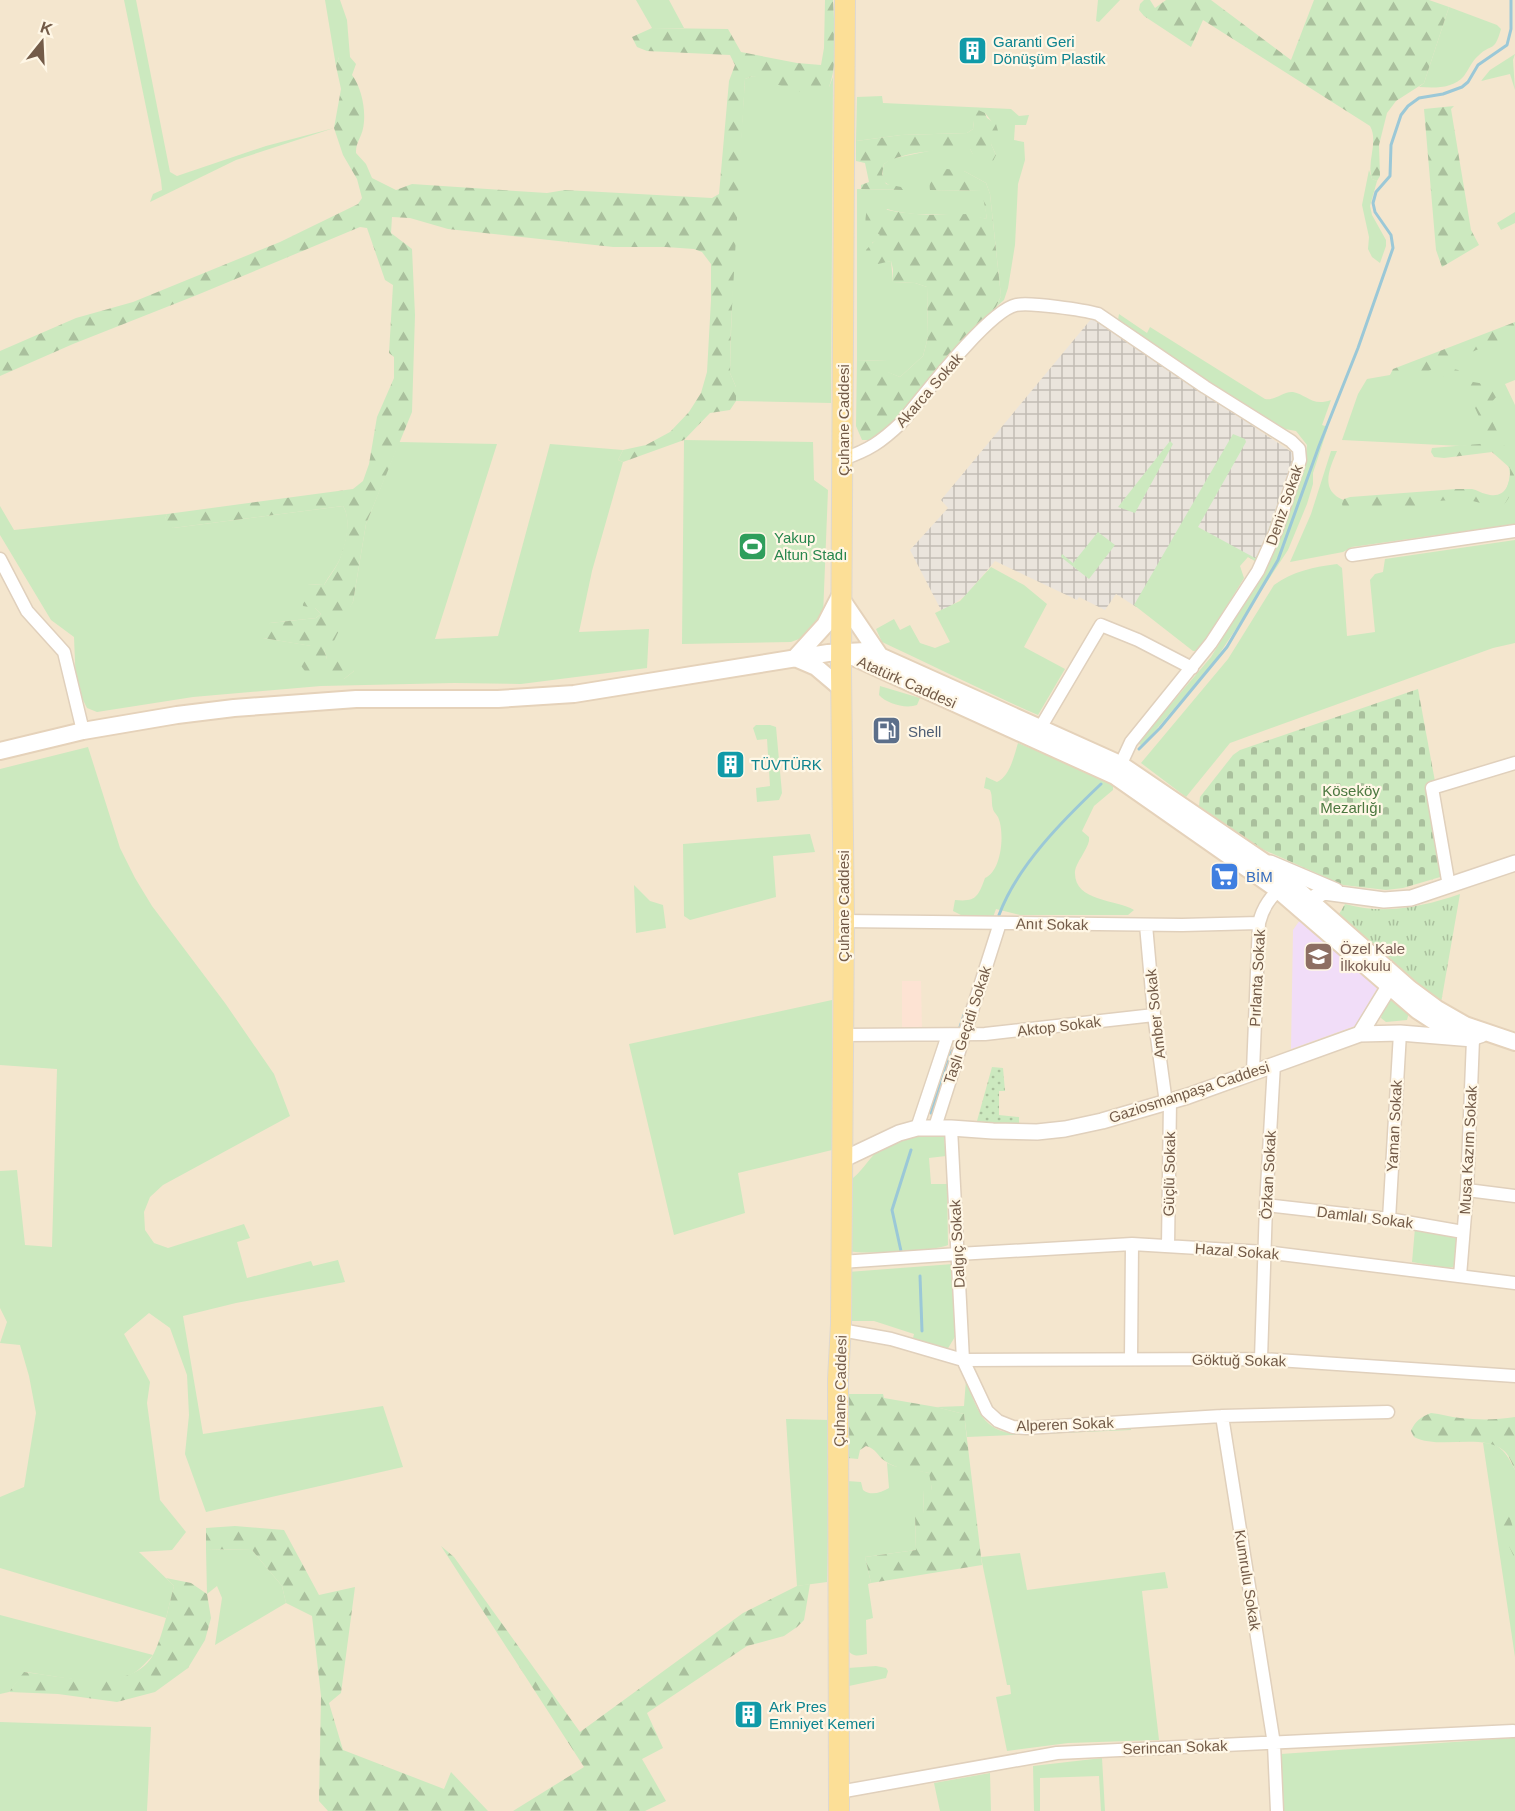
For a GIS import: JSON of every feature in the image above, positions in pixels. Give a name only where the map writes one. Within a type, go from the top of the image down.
[{"type":"main road","name":"Çuhane Caddesi","points":[[839,1801],[838,1379],[841,1330],[844,921],[842,596],[845,0]]},
{"type":"main road","points":[[795,658],[825,625],[842,596],[880,656]]},
{"type":"main road","name":"Atatürk Caddesi","points":[[842,652],[866,651],[880,656],[1037,734]]},
{"type":"main road","points":[[0,751],[83,731],[204,712],[356,699],[498,699],[574,694],[842,652]]},
{"type":"main road","name":"Atatürk Caddesi","points":[[842,652],[1118,770],[1258,858],[1307,906],[1410,989],[1481,1036]]},
{"type":"main road","points":[[795,658],[816,667],[842,690]]},
{"type":"main road","name":"Atatürk Caddesi","points":[[1118,770],[1283,885]]},
{"type":"main road","name":"Atatürk Caddesi","points":[[1307,906],[1389,985],[1431,1020],[1450,1030],[1515,1043]]},
{"type":"street","name":"Deniz Sokak","points":[[1007,308],[1017,304],[1085,310],[1098,314],[1205,387],[1291,441],[1299,449],[1300,460],[1268,552],[1230,617],[1192,668],[1131,742],[1118,770]]},
{"type":"street","name":"Akarca Sokak","points":[[843,459],[866,451],[886,437],[901,423],[983,327],[1007,308]]},
{"type":"street","points":[[1352,555],[1515,531]]},
{"type":"street","points":[[0,559],[27,611],[64,652],[83,731]]},
{"type":"street","points":[[1037,734],[1101,625],[1138,640],[1192,668]]},
{"type":"street","points":[[1449,886],[1432,788],[1515,763]]},
{"type":"street","points":[[1258,858],[1347,895]]},
{"type":"street","points":[[1307,906],[1324,892],[1366,899],[1398,900],[1423,895],[1515,863]]},
{"type":"street","name":"Pırlanta Sokak","points":[[1253,1071],[1259,922],[1264,907],[1283,885]]},
{"type":"street","name":"Anıt Sokak","points":[[844,921],[1146,925],[1259,922]]},
{"type":"street","name":"Taşlı Geçidi Sokak","points":[[943,1127],[964,1035],[1000,923]]},
{"type":"street","name":"Amber Sokak","points":[[1146,925],[1154,1015],[1168,1102]]},
{"type":"street","points":[[1360,1034],[1389,985]]},
{"type":"street","name":"Aktop Sokak","points":[[843,1035],[985,1034],[1154,1015]]},
{"type":"street","name":"Yaman Sokak","points":[[1389,1218],[1400,1033]]},
{"type":"street","name":"Gaziosmanpaşa Caddesi","points":[[842,1160],[899,1132],[917,1128],[1048,1131],[1102,1121],[1168,1102],[1360,1034],[1481,1036]]},
{"type":"street","points":[[917,1128],[948,1035]]},
{"type":"street","name":"Musa Kazım Sokak","points":[[1460,1276],[1481,1036]]},
{"type":"street","name":"Özkan Sokak","points":[[1261,1359],[1274,1064]]},
{"type":"street","name":"Güçlü Sokak","points":[[1168,1102],[1168,1246]]},
{"type":"street","name":"Dalgıç Sokak","points":[[943,1127],[958,1254],[963,1360]]},
{"type":"street","points":[[1467,1190],[1515,1196]]},
{"type":"street","name":"Damlalı Sokak","points":[[1266,1205],[1389,1218],[1463,1232]]},
{"type":"street","points":[[1131,1359],[1132,1244]]},
{"type":"street","name":"Hazal Sokak","points":[[841,1262],[1132,1244],[1265,1252],[1515,1283]]},
{"type":"street","points":[[841,1330],[891,1339],[963,1360]]},
{"type":"street","name":"Göktuğ Sokak","points":[[963,1360],[1261,1359],[1515,1376]]},
{"type":"street","name":"Alperen Sokak","points":[[963,1360],[987,1411],[998,1421],[1013,1427],[1222,1416],[1388,1412]]},
{"type":"street","name":"Kumrulu Sokak","points":[[1222,1416],[1274,1744],[1277,1811]]},
{"type":"street","name":"Serincan Sokak","points":[[839,1801],[1057,1754],[1513,1731]]},
{"type":"shaded area","points":[[0,0],[1515,0],[1515,1811],[0,1811]]},
{"type":"shaded area","points":[[1092,318],[1296,455],[1264,553],[1255,561],[1198,527],[1141,610],[1116,594],[1105,610],[1079,597],[1077,600],[995,561],[966,595],[948,608],[941,610],[910,550],[948,508],[941,500]]},
{"type":"shaded area","name":"Özel Kale İlkokulu","points":[[1300,920],[1379,985],[1355,1026],[1291,1049],[1293,930]]},
{"type":"shaded area","points":[[902,981],[921,981],[922,1031],[902,1031]]},
{"type":"green space","points":[[124,0],[136,0],[170,172],[177,176],[266,146],[334,128],[236,160],[150,202],[153,194],[162,190],[161,180]]},
{"type":"green space","points":[[325,0],[340,0],[347,20],[350,57],[339,57],[336,66]]},
{"type":"green space","points":[[636,0],[669,0],[684,28],[652,28]]},
{"type":"green space","points":[[825,0],[833,0],[835,33],[834,66],[829,87],[799,92],[753,76],[745,79],[731,325],[730,373],[736,387],[736,401],[730,410],[710,413],[684,440],[623,462],[618,460],[623,450],[646,445],[670,432],[689,412],[701,393],[707,372],[711,300],[711,264],[702,252],[694,249],[666,247],[613,247],[448,229],[410,218],[392,217],[391,233],[412,249],[415,315],[412,412],[366,524],[353,602],[333,643],[324,649],[327,659],[341,651],[354,671],[344,679],[307,674],[299,663],[304,652],[311,646],[263,638],[258,629],[270,623],[316,618],[321,614],[315,608],[303,606],[301,591],[307,584],[324,585],[339,561],[347,526],[343,506],[173,528],[167,525],[165,519],[167,514],[353,489],[363,481],[369,464],[377,417],[394,378],[394,357],[389,353],[393,285],[385,280],[367,228],[360,227],[0,376],[0,351],[76,318],[133,302],[280,242],[358,204],[362,198],[357,179],[343,155],[334,128],[341,89],[336,66],[339,57],[350,57],[356,64],[352,75],[359,88],[364,121],[356,153],[366,164],[372,178],[396,190],[412,184],[547,193],[565,190],[712,198],[719,194],[729,81],[735,65],[730,55],[647,51],[637,47],[632,37],[652,28],[728,29],[741,52],[797,63],[821,65],[824,48]]},
{"type":"green space","points":[[1098,0],[1120,0],[1099,22],[1096,21]]},
{"type":"green space","points":[[1144,0],[1150,0],[1155,8],[1166,0],[1211,0],[1291,60],[1314,0],[1429,0],[1449,7],[1424,83],[1396,101],[1387,113],[1379,145],[1380,176],[1377,181],[1372,179],[1370,166],[1373,139],[1370,126],[1203,20],[1191,47],[1144,16],[1139,10]]},
{"type":"green space","points":[[1449,7],[1497,25],[1501,29],[1499,37],[1494,45],[1476,58],[1460,80],[1443,87],[1419,87],[1424,83]]},
{"type":"green space","points":[[1515,54],[1513,60],[1515,90],[1510,74],[1481,81],[1490,70]]},
{"type":"green space","points":[[753,76],[829,87],[833,77],[831,403],[736,401],[736,387],[730,373],[733,259],[745,79]]},
{"type":"green space","points":[[882,96],[883,103],[1011,109],[1019,116],[1029,115],[1026,125],[1015,125],[1014,140],[1024,142],[1025,160],[1018,184],[1015,245],[1008,288],[1004,300],[996,307],[1001,296],[990,194],[986,183],[964,171],[931,190],[983,191],[987,219],[962,215],[912,214],[887,209],[877,233],[881,234],[872,243],[883,262],[891,261],[893,282],[915,283],[927,287],[928,337],[923,356],[900,377],[887,372],[887,361],[857,360],[857,189],[902,190],[883,180],[884,164],[891,159],[943,148],[970,149],[973,154],[996,155],[991,144],[992,122],[985,113],[974,121],[973,129],[967,133],[901,135],[856,141],[857,97]]},
{"type":"green space","points":[[1454,106],[1451,109],[1471,230],[1479,245],[1442,267],[1436,250],[1424,109]]},
{"type":"green space","points":[[976,109],[985,113],[987,118],[996,124],[998,131],[991,144],[996,155],[993,161],[976,160],[970,149],[938,150],[902,156],[884,164],[882,174],[886,184],[901,187],[903,190],[861,189],[861,185],[869,182],[865,163],[856,161],[856,141],[901,135],[967,133],[973,129],[974,121],[969,116],[970,112]]},
{"type":"green space","points":[[947,169],[964,171],[986,183],[990,194],[1001,296],[996,307],[894,425],[869,440],[862,440],[856,426],[857,360],[887,361],[888,372],[900,377],[923,356],[928,337],[927,287],[915,283],[893,282],[891,261],[878,264],[865,257],[866,250],[880,235],[870,234],[868,231],[867,210],[873,207],[926,215],[968,214],[987,219],[982,191],[930,190],[933,176]]},
{"type":"green space","points":[[1369,170],[1372,179],[1377,181],[1370,206],[1372,215],[1386,240],[1380,263],[1372,257],[1368,249],[1369,237],[1362,205]]},
{"type":"green space","points":[[1515,212],[1515,223],[1501,230],[1497,223]]},
{"type":"green space","points":[[1119,314],[1147,333],[1150,327],[1265,399],[1293,392],[1314,401],[1331,400],[1322,425],[1328,427],[1313,473],[1313,484],[1288,550],[1214,662],[1141,745],[1139,744],[1142,738],[1211,657],[1268,564],[1306,455],[1307,445],[1296,431],[1285,429],[1221,389],[1205,383],[1118,320]]},
{"type":"green space","points":[[1515,322],[1515,333],[1424,373],[1396,378],[1390,375],[1393,369]]},
{"type":"green space","points":[[1515,326],[1515,380],[1505,384],[1515,405],[1515,524],[1352,547],[1343,552],[1290,562],[1311,514],[1331,451],[1337,451],[1329,473],[1330,489],[1347,502],[1462,493],[1502,499],[1510,475],[1507,464],[1492,444],[1461,446],[1342,440],[1358,394],[1367,379],[1390,375]]},
{"type":"green space","points":[[1449,368],[1458,370],[1473,382],[1497,386],[1497,396],[1483,412],[1489,417],[1504,445],[1515,456],[1513,485],[1509,498],[1500,508],[1465,499],[1423,502],[1418,504],[1415,510],[1400,509],[1390,505],[1343,508],[1344,499],[1350,497],[1457,489],[1472,489],[1484,494],[1498,495],[1506,489],[1510,468],[1492,452],[1444,458],[1434,457],[1431,452],[1432,448],[1491,443],[1471,399],[1462,386],[1443,376],[1442,372]]},
{"type":"green space","points":[[1233,434],[1245,439],[1246,442],[1198,527],[1255,558],[1261,551],[1296,455],[1264,553],[1255,561],[1248,557],[1240,566],[1244,578],[1203,645],[1198,651],[1193,651],[1134,605]]},
{"type":"green space","name":"Yakup Altun Stadı","points":[[684,440],[813,442],[814,480],[828,490],[823,616],[807,636],[791,642],[682,644]]},
{"type":"green space","points":[[1170,441],[1173,444],[1135,513],[1118,507]]},
{"type":"green space","points":[[399,442],[497,444],[435,639],[498,636],[550,444],[623,450],[618,460],[623,462],[592,571],[579,632],[649,629],[647,668],[521,684],[321,686],[193,697],[97,712],[87,708],[76,686],[74,637],[51,620],[0,535],[0,506],[14,530],[167,514],[165,519],[173,528],[343,506],[348,526],[339,561],[324,585],[307,584],[315,608],[321,614],[316,618],[270,623],[263,638],[312,646],[344,679],[354,671],[327,659],[324,649],[353,602],[366,524]]},
{"type":"green space","points":[[1098,532],[1115,545],[1089,579],[1061,557],[1062,554],[1073,563]]},
{"type":"green space","points":[[1515,540],[1515,643],[1493,648],[1230,743],[1186,797],[1141,763],[1228,659],[1274,585],[1281,580],[1304,570],[1337,564],[1342,568],[1347,636],[1375,632],[1370,580],[1375,574],[1383,572],[1385,559]]},
{"type":"green space","points":[[991,567],[1024,585],[1047,604],[1024,647],[1065,669],[1038,715],[882,642],[876,629],[894,619],[900,630],[910,625],[920,643],[935,648],[950,642],[935,613],[960,601]]},
{"type":"green space","points":[[880,686],[920,698],[917,705],[897,705],[879,695]]},
{"type":"green space","name":"Köseköy Mezarlığı","points":[[1418,689],[1436,787],[1447,875],[1403,888],[1386,890],[1343,885],[1262,849],[1199,806],[1200,797],[1233,755],[1240,750]]},
{"type":"green space","points":[[756,725],[776,727],[782,793],[779,800],[757,802],[756,788],[770,786],[767,739],[757,740],[753,728]]},
{"type":"green space","points":[[1018,743],[1113,785],[1113,790],[1094,806],[1082,831],[1089,837],[1089,841],[1077,864],[1076,881],[1088,894],[1134,910],[1128,915],[1020,915],[996,909],[992,920],[963,916],[953,911],[955,900],[968,900],[975,897],[985,878],[995,868],[1000,850],[1001,832],[998,817],[993,810],[990,790],[984,788],[986,777],[997,782],[1005,775]]},
{"type":"green space","points":[[88,747],[120,848],[135,878],[152,906],[225,1003],[274,1074],[290,1116],[163,1185],[150,1197],[144,1212],[145,1230],[154,1243],[168,1248],[244,1224],[250,1238],[237,1242],[247,1278],[311,1261],[313,1266],[338,1260],[345,1282],[236,1303],[183,1316],[203,1434],[383,1406],[403,1467],[206,1512],[185,1454],[189,1415],[187,1375],[170,1328],[149,1313],[124,1334],[150,1382],[147,1403],[160,1500],[186,1532],[172,1550],[139,1552],[174,1586],[166,1618],[0,1568],[0,1497],[24,1487],[36,1413],[20,1345],[0,1343],[7,1322],[0,1308],[0,1171],[17,1170],[25,1245],[52,1247],[57,1069],[0,1065],[0,769]]},
{"type":"green space","points":[[810,834],[815,852],[773,856],[776,897],[690,920],[684,916],[683,844]]},
{"type":"green space","points":[[634,885],[650,901],[663,905],[666,928],[636,933]]},
{"type":"green space","points":[[1460,894],[1441,1003],[1339,914],[1345,904],[1374,909],[1403,908],[1431,903]]},
{"type":"green space","points":[[1391,997],[1409,1012],[1407,1020],[1386,1022],[1381,1018]]},
{"type":"green space","points":[[832,1000],[832,1150],[738,1173],[745,1213],[674,1235],[629,1044]]},
{"type":"green space","points":[[992,1067],[1003,1068],[1005,1091],[999,1091],[999,1115],[1019,1117],[1019,1124],[977,1121]]},
{"type":"green space","points":[[944,1137],[946,1156],[929,1158],[931,1184],[947,1184],[948,1245],[899,1252],[850,1251],[849,1181],[884,1145],[906,1138]]},
{"type":"green space","points":[[1415,1228],[1458,1238],[1454,1267],[1446,1268],[1412,1262]]},
{"type":"green space","points":[[953,1264],[956,1335],[947,1350],[913,1338],[914,1334],[874,1321],[849,1321],[848,1272]]},
{"type":"green space","points":[[966,1380],[982,1417],[1005,1432],[1017,1434],[1131,1430],[967,1437],[964,1414],[936,1407],[964,1406]]},
{"type":"green space","points":[[848,1394],[883,1394],[884,1398],[964,1414],[982,1565],[871,1583],[865,1557],[916,1550],[915,1515],[924,1513],[923,1490],[932,1490],[929,1473],[890,1464],[870,1447],[866,1446],[860,1450],[858,1459],[848,1458],[844,1397]]},
{"type":"green space","points":[[1431,1413],[1474,1419],[1515,1417],[1515,1470],[1505,1452],[1494,1445],[1424,1441],[1414,1437],[1411,1431],[1414,1425]]},
{"type":"green space","points":[[786,1419],[831,1420],[827,1582],[797,1586]]},
{"type":"green space","points":[[1483,1443],[1499,1447],[1507,1455],[1515,1470],[1515,1657]]},
{"type":"green space","points":[[887,1463],[930,1473],[932,1491],[923,1491],[924,1514],[915,1516],[916,1550],[865,1557],[871,1583],[868,1584],[873,1618],[866,1620],[867,1654],[856,1655],[848,1650],[847,1481],[861,1482],[863,1490],[869,1493],[883,1491],[889,1488]]},
{"type":"green space","points":[[1501,1507],[1506,1511],[1512,1523],[1515,1559],[1502,1531],[1499,1510]]},
{"type":"green space","points":[[235,1526],[284,1530],[319,1595],[355,1587],[341,1693],[329,1703],[343,1750],[444,1789],[451,1772],[488,1811],[328,1811],[319,1801],[321,1696],[312,1616],[286,1603],[282,1586],[252,1550],[206,1549],[206,1528]]},
{"type":"green space","points":[[441,1546],[454,1557],[580,1732],[743,1613],[797,1586],[810,1584],[804,1620],[797,1627],[784,1636],[747,1646],[647,1713],[663,1748],[642,1759],[666,1801],[645,1811],[513,1811],[584,1767]]},
{"type":"green space","points":[[206,1549],[252,1550],[282,1586],[286,1603],[215,1645],[222,1598],[217,1586],[207,1594]]},
{"type":"green space","points":[[1020,1553],[1027,1590],[1165,1572],[1168,1588],[1142,1591],[1159,1740],[1068,1743],[1007,1751],[996,1697],[1011,1694],[1010,1685],[1007,1685],[981,1557]]},
{"type":"green space","points":[[166,1578],[191,1583],[207,1594],[211,1618],[205,1640],[188,1668],[155,1692],[117,1702],[58,1694],[9,1692],[24,1672],[95,1680],[114,1679],[144,1666],[157,1645],[174,1586]]},
{"type":"green space","points":[[0,1615],[153,1655],[132,1674],[106,1680],[78,1680],[25,1672],[9,1692],[0,1694]]},
{"type":"green space","points":[[876,1666],[886,1668],[888,1671],[886,1678],[849,1686],[848,1668]]},
{"type":"green space","points":[[0,1722],[151,1727],[147,1811],[0,1811]]},
{"type":"green space","points":[[1515,1736],[1515,1811],[1271,1811],[1268,1755]]},
{"type":"green space","points":[[1102,1758],[1105,1811],[1101,1811],[1099,1776],[1040,1778],[1040,1811],[1034,1811],[1033,1766]]},
{"type":"green space","points":[[990,1773],[991,1811],[940,1811],[934,1783]]},
{"type":"waterway","points":[[1139,749],[1160,728],[1227,647],[1278,560],[1393,248],[1391,235],[1375,212],[1373,203],[1376,192],[1390,176],[1391,145],[1401,115],[1419,98],[1443,94],[1462,87],[1468,82],[1478,65],[1507,45],[1511,29],[1511,0]]},
{"type":"waterway","points":[[999,915],[1017,879],[1042,845],[1101,784]]},
{"type":"waterway","points":[[959,1030],[965,1012]]},
{"type":"waterway","points":[[931,1113],[952,1051]]},
{"type":"waterway","points":[[901,1251],[892,1210],[911,1150]]},
{"type":"waterway","points":[[920,1276],[922,1331]]},
{"type":"place","name":"Garanti Geri Dönüşüm Plastik","points":[[972,50]]},
{"type":"place","name":"Yakup Altun Stadı","points":[[753,546]]},
{"type":"place","name":"Shell","points":[[887,731]]},
{"type":"place","name":"TÜVTÜRK","points":[[730,764]]},
{"type":"place","name":"BİM","points":[[1225,876]]},
{"type":"place","name":"Özel Kale İlkokulu","points":[[1319,957]]},
{"type":"place","name":"Ark Pres Emniyet Kemeri","points":[[748,1715]]}]
